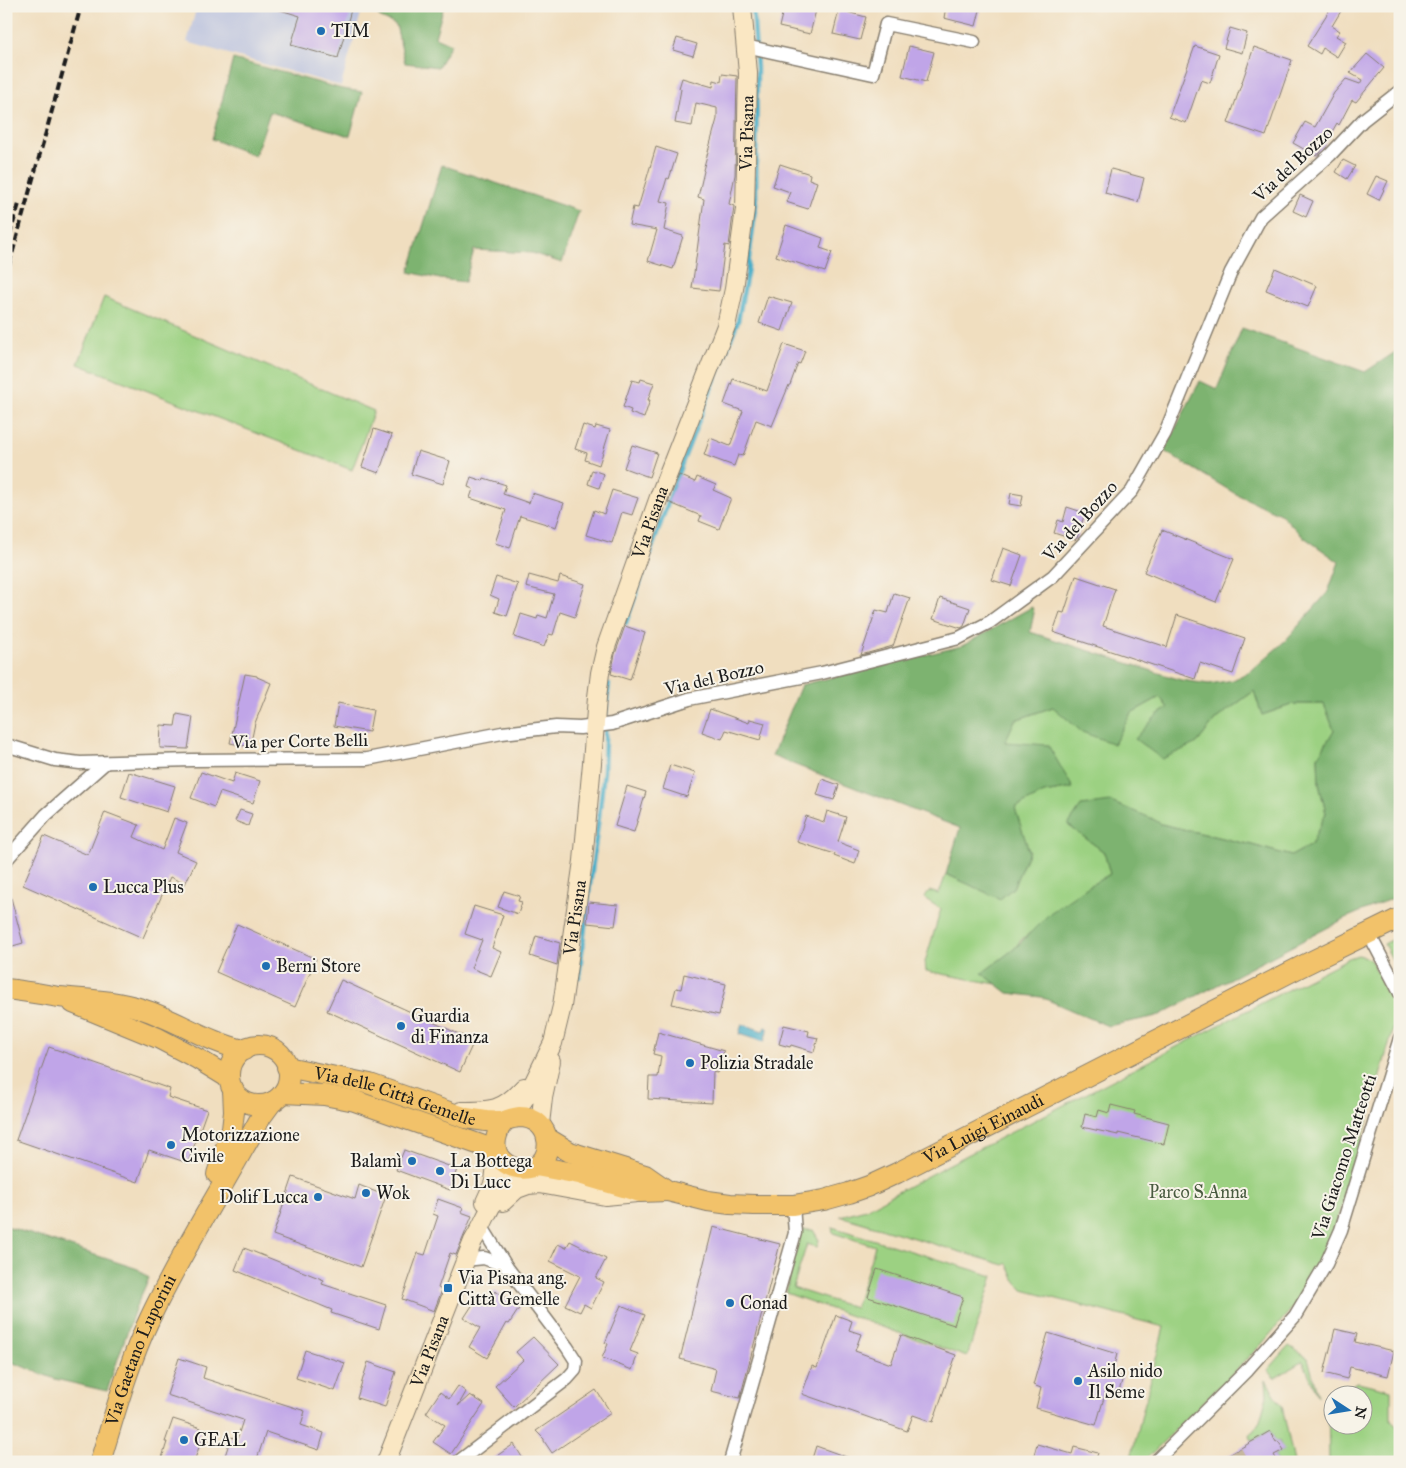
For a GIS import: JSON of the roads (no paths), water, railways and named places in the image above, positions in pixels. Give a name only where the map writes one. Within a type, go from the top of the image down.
[{"type":"main road","name":"Via Pisana","points":[[386,1462],[465,1260],[495,1199],[505,1187],[529,1167],[542,1160],[546,1152],[543,1098],[562,1006],[583,861],[592,763],[602,726],[600,673],[606,647],[659,497],[726,326],[731,305],[745,210],[748,73],[742,6]]},
{"type":"main road","name":"Via Luigi Einaudi","points":[[544,1131],[570,1152],[645,1175],[668,1191],[708,1201],[754,1206],[793,1205],[849,1194],[897,1173],[1368,932],[1400,918]]},
{"type":"main road","points":[[6,989],[60,997],[94,999],[135,1007],[160,1016],[213,1041],[244,1050],[257,1046],[271,1048],[282,1056],[287,1067]]},
{"type":"main road","points":[[60,997],[158,1038],[198,1060],[231,1084],[238,1096],[245,1102],[263,1105],[277,1098]]},
{"type":"main road","name":"Via Pisana","points":[[478,1234],[478,1221],[494,1182],[496,1137],[528,1094],[553,1043]]},
{"type":"main road","name":"Via Gaetano Luporini","points":[[189,1242],[224,1155],[232,1129],[234,1112],[230,1069],[237,1055],[244,1050]]},
{"type":"main road","points":[[448,1111],[486,1111],[503,1105],[513,1098],[541,1065]]},
{"type":"main road","name":"Via Gaetano Luporini","points":[[100,1462],[126,1377],[150,1319],[189,1242],[261,1117],[288,1082],[287,1067]]},
{"type":"main road","name":"Via delle Città Gemelle","points":[[287,1067],[370,1084],[466,1118],[507,1120]]},
{"type":"main road","name":"Via delle Città Gemelle","points":[[277,1098],[324,1095],[355,1101],[496,1152]]},
{"type":"main road","points":[[507,1120],[519,1117],[530,1118],[544,1131]]},
{"type":"main road","points":[[496,1152],[506,1164],[516,1168],[529,1167],[579,1174],[640,1192]]},
{"type":"main road","points":[[478,1234],[507,1198],[517,1189],[528,1185],[540,1184],[605,1196],[668,1191]]},
{"type":"street","points":[[745,46],[873,74],[886,24],[974,42]]},
{"type":"street","name":"Via del Bozzo","points":[[602,726],[689,699],[822,673],[959,638],[990,622],[1054,576],[1132,491],[1165,433],[1231,272],[1261,217],[1330,155],[1363,120],[1400,91]]},
{"type":"street","name":"Via per Corte Belli","points":[[6,745],[54,760],[80,763],[367,759],[502,733],[556,727],[580,728],[602,726]]},
{"type":"street","points":[[6,860],[46,815],[105,763]]},
{"type":"street","points":[[1368,932],[1400,993]]},
{"type":"street","name":"Via Giacomo Matteotti","points":[[1155,1462],[1265,1352],[1295,1316],[1308,1296],[1335,1246],[1341,1230],[1400,1038]]},
{"type":"street","points":[[730,1462],[795,1233],[793,1205]]},
{"type":"street","points":[[458,1462],[567,1380],[575,1370],[576,1361],[506,1266],[478,1234]]},
{"type":"street","points":[[465,1260],[484,1258],[506,1266]]},
{"type":"water","points":[[742,1024],[763,1031],[765,1027],[768,1028],[764,1042],[739,1034]]},
{"type":"waterway","points":[[626,623],[679,471],[738,321],[747,274],[756,205],[757,68],[753,6]]},
{"type":"waterway","points":[[579,977],[604,772],[606,709],[609,684]]},
{"type":"tunnel","points":[[1236,1451],[1242,1462]]},
{"type":"railway","points":[[6,276],[81,6]]},
{"type":"railway","points":[[6,247],[19,204]]},
{"type":"place","name":"TIM","points":[[321,31]]},
{"type":"place","name":"Lucca Plus","points":[[93,887]]},
{"type":"place","name":"Berni Store","points":[[266,966]]},
{"type":"place","name":"Guardia di Finanza","points":[[401,1026]]},
{"type":"place","name":"Polizia Stradale","points":[[690,1063]]},
{"type":"place","name":"Motorizzazione Civile","points":[[171,1145]]},
{"type":"place","name":"Balamì","points":[[412,1161]]},
{"type":"place","name":"La Bottega Di Lucc","points":[[440,1171]]},
{"type":"place","name":"Wok","points":[[366,1193]]},
{"type":"place","name":"Dolif Lucca","points":[[318,1197]]},
{"type":"place","name":"Via Pisana ang. Città Gemelle","points":[[448,1288]]},
{"type":"place","name":"Conad","points":[[730,1303]]},
{"type":"place","name":"Asilo nido Il Seme","points":[[1078,1381]]},
{"type":"place","name":"GEAL","points":[[184,1440]]},
{"type":"park label","name":"Parco S.Anna","points":[[1198,1192]]}]
